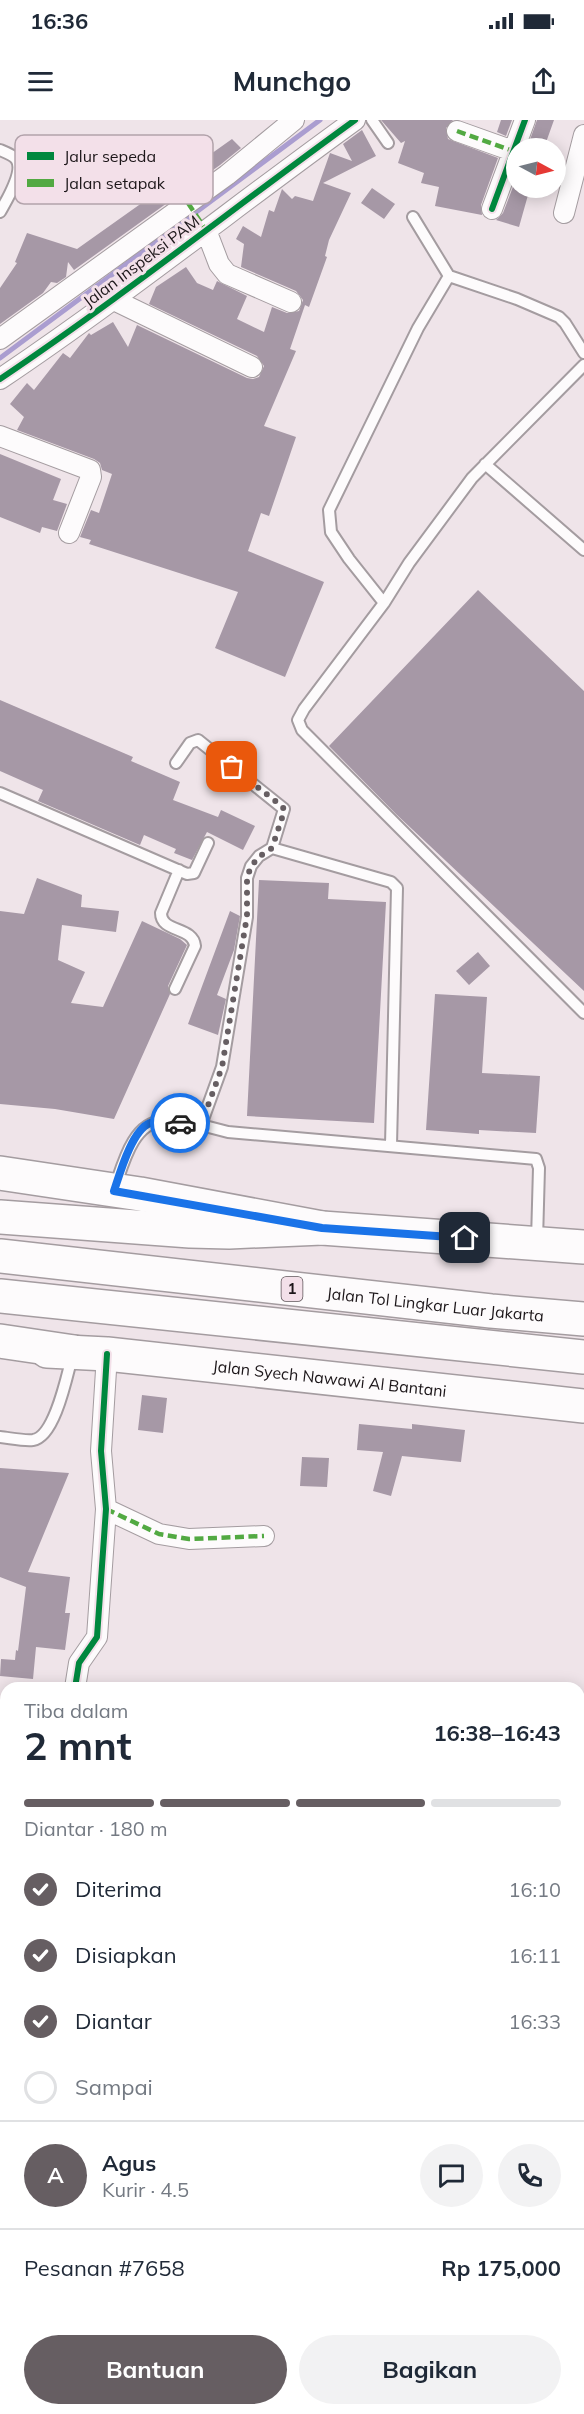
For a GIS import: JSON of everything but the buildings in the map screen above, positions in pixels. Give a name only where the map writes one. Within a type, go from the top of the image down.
[{"type":"highway","points":[[0,1173],[322,1228]]},
{"type":"highway","points":[[0,1216],[190,1231],[229,1232],[322,1228],[537,1230],[584,1247]]},
{"type":"highway","name":"Jalan Tol Lingkar Luar Jakarta","points":[[0,1256],[491,1311],[584,1319]]},
{"type":"highway","name":"1","points":[[0,1296],[584,1357]]},
{"type":"highway","points":[[0,1341],[74,1352]]},
{"type":"highway","points":[[0,1350],[74,1352]]},
{"type":"highway","name":"Jalan Syech Nawawi Al Bantani","points":[[74,1352],[584,1406]]},
{"type":"street","points":[[213,185],[294,120]]},
{"type":"street","name":"Jalan Inspeksi PAM","points":[[3,371],[114,300],[355,120]]},
{"type":"street","points":[[518,138],[525,120]]},
{"type":"street","points":[[457,131],[506,148]]},
{"type":"street","points":[[564,213],[584,135]]},
{"type":"street","points":[[492,209],[506,170]]},
{"type":"street","points":[[0,339],[187,204]]},
{"type":"street","points":[[206,230],[219,264],[227,274],[291,302]]},
{"type":"street","points":[[114,300],[252,367]]},
{"type":"street","points":[[0,435],[90,470],[91,477],[69,533]]},
{"type":"street","points":[[76,1682],[79,1663],[97,1637],[106,1509],[101,1451],[107,1354]]},
{"type":"street","points":[[106,1509],[159,1534],[189,1539],[264,1536]]},
{"type":"lane","points":[[372,120],[388,143]]},
{"type":"lane","points":[[0,150],[15,158]]},
{"type":"lane","points":[[0,212],[15,181]]},
{"type":"lane","points":[[413,217],[449,276],[517,299],[561,318],[584,353]]},
{"type":"lane","points":[[384,603],[331,532],[329,510],[418,328],[449,276]]},
{"type":"lane","points":[[584,365],[485,464],[409,563],[384,603],[298,720],[302,730],[584,1013]]},
{"type":"lane","points":[[485,464],[584,550]]},
{"type":"lane","points":[[176,763],[190,743],[198,740],[283,807],[284,812],[272,848],[251,866],[247,878],[247,916],[222,1067],[201,1125]]},
{"type":"lane","points":[[0,793],[187,874],[194,873],[208,843]]},
{"type":"lane","points":[[272,848],[391,882],[397,888],[391,1145]]},
{"type":"lane","points":[[176,989],[195,946],[194,940],[190,935],[164,923],[160,913],[179,870]]},
{"type":"lane","points":[[114,1191],[125,1158],[142,1129],[150,1123],[163,1121],[201,1125],[228,1132],[536,1159],[539,1168],[537,1230]]},
{"type":"lane","points":[[0,1437],[33,1440],[45,1433],[55,1414],[74,1352]]},
{"type":"waterway","points":[[213,200],[320,120]]},
{"type":"waterway","points":[[0,358],[207,204]]},
{"type":"marked path","points":[[457,131],[506,148]]},
{"type":"marked path","points":[[189,204],[206,230]]},
{"type":"marked path","points":[[106,1509],[159,1534],[189,1539],[264,1536]]},
{"type":"cycle path","points":[[0,379],[135,284],[355,120]]},
{"type":"cycle path","points":[[492,209],[525,120]]},
{"type":"cycle path","points":[[76,1682],[79,1663],[97,1637],[106,1509],[101,1451],[107,1354]]},
{"type":"way so far","points":[[180,1123],[201,1125],[222,1067],[247,916],[247,878],[251,866],[272,848],[284,812],[283,807],[232,767]]},
{"type":"route","points":[[180,1123],[163,1121],[150,1123],[142,1129],[125,1158],[114,1191],[322,1228],[465,1238]]}]
